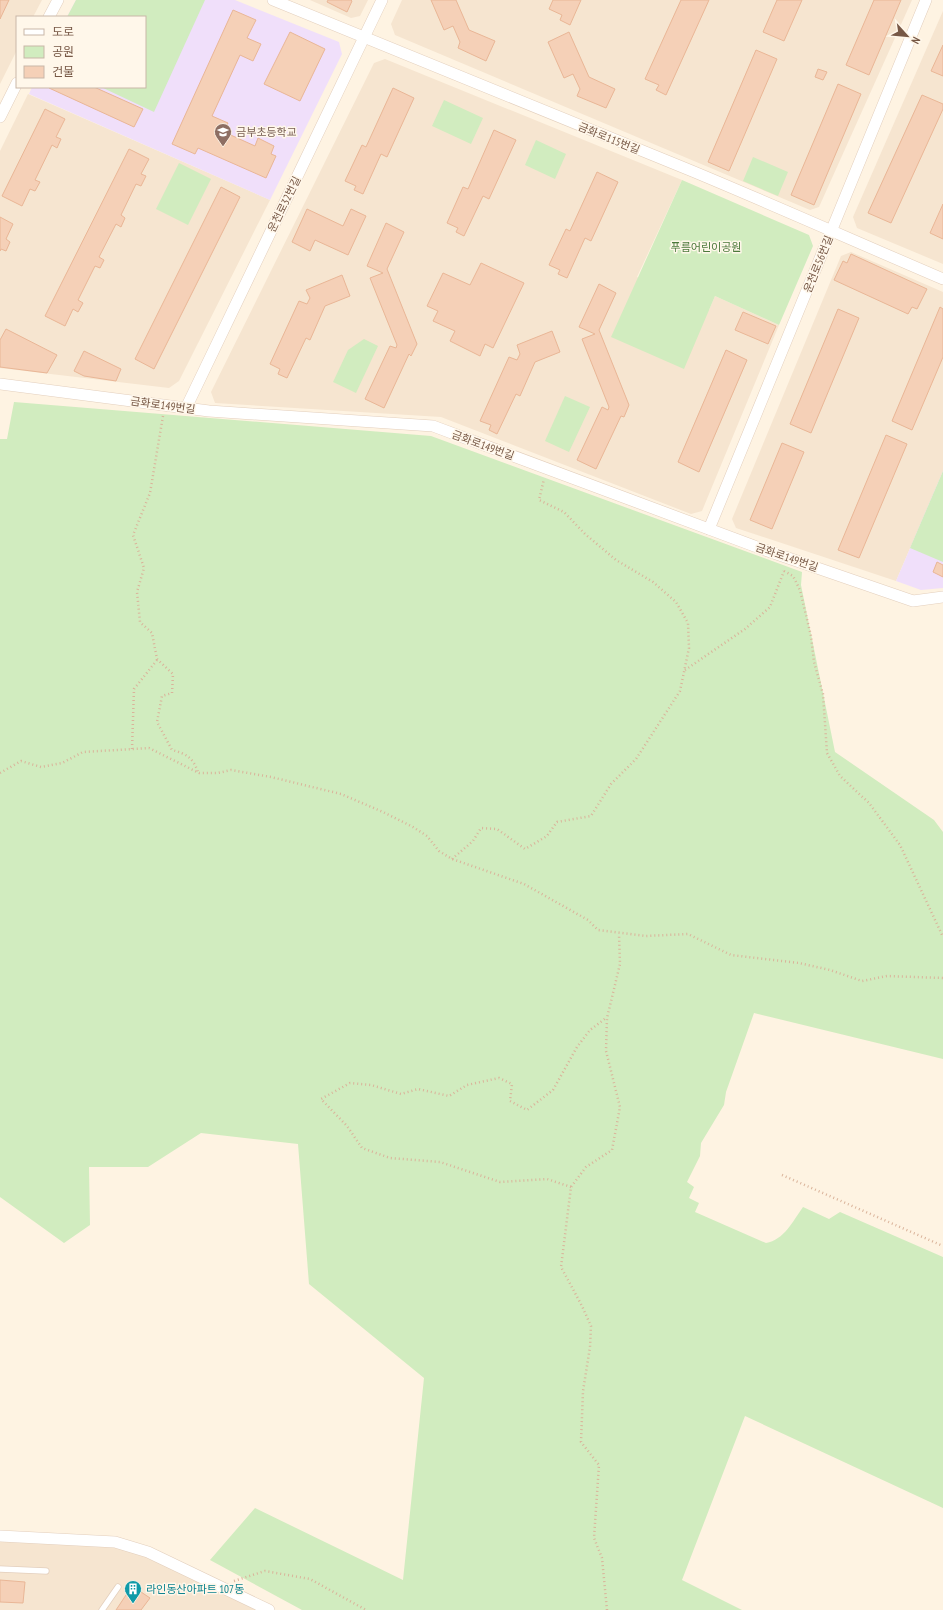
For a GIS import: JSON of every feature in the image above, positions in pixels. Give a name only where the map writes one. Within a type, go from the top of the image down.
[{"type":"street","points":[[50,16],[58,0]]},
{"type":"street","name":"금화로115번길","points":[[273,0],[365,36],[435,67],[692,172],[943,278]]},
{"type":"street","name":"운천로32번길","points":[[186,408],[382,0]]},
{"type":"street","name":"운천로56번길","points":[[709,529],[926,0]]},
{"type":"street","points":[[0,117],[16,85]]},
{"type":"street","name":"금화로149번길","points":[[0,384],[217,412],[433,426],[709,529],[914,601],[943,597]]},
{"type":"street","points":[[0,1536],[116,1542],[148,1552],[268,1610]]},
{"type":"lane","points":[[0,1569],[46,1571]]},
{"type":"lane","points":[[102,1610],[118,1587]]},
{"type":"path","points":[[165,405],[150,493],[133,535],[144,568],[137,592],[140,622],[152,634],[157,660],[173,674],[172,693],[162,696],[157,722],[172,750],[187,754],[195,762],[199,773]]},
{"type":"path","points":[[452,859],[472,841],[481,828],[497,829],[525,849],[547,836],[557,822],[591,816],[611,784],[636,759],[680,691],[689,648],[688,623],[676,602],[653,582],[616,560],[585,534],[564,512],[539,500],[547,469]]},
{"type":"path","points":[[685,670],[745,629],[770,607],[784,571],[793,576],[800,590],[811,636],[814,662],[823,694],[827,754],[840,776],[869,804],[900,845],[943,937]]},
{"type":"path","points":[[132,749],[134,689],[157,660]]},
{"type":"path","points":[[0,773],[21,761],[41,767],[62,763],[83,752],[149,748],[199,773],[218,773],[231,770],[271,777],[341,794],[413,827],[427,836],[439,851],[452,859],[524,884],[588,920],[598,930],[619,934],[646,936],[688,934],[731,955],[799,963],[830,970],[862,981],[887,976],[943,978]]},
{"type":"path","points":[[607,1610],[602,1558],[594,1538],[599,1465],[581,1442],[583,1391],[590,1347],[591,1326],[582,1306],[560,1267],[571,1188],[586,1167],[612,1150],[620,1107],[606,1051],[607,1018],[620,964],[619,934]]},
{"type":"path","points":[[571,1188],[547,1178],[500,1182],[440,1162],[390,1158],[362,1148],[347,1126],[321,1099],[350,1083],[370,1085],[401,1094],[418,1090],[449,1096],[467,1085],[499,1078],[512,1084],[510,1101],[527,1110],[553,1090],[577,1047],[590,1030],[607,1018]]},
{"type":"path","points":[[782,1175],[943,1246]]},
{"type":"path","points":[[218,1586],[265,1571],[310,1579],[366,1610]]},
{"type":"shaded area","points":[[0,0],[42,0],[34,16],[16,16],[16,52],[0,84]]},
{"type":"shaded area","name":"금부초등학교","points":[[76,0],[235,0],[339,42],[342,54],[270,200],[29,94],[32,88],[146,88],[146,16],[68,16]]},
{"type":"shaded area","points":[[310,0],[368,0],[360,16],[351,18]]},
{"type":"shaded area","points":[[402,0],[912,0],[819,207],[810,210],[395,35],[391,24]]},
{"type":"shaded area","points":[[943,11],[943,264],[857,228],[853,217]]},
{"type":"shaded area","points":[[385,59],[682,180],[637,277],[709,310],[715,296],[779,325],[702,511],[691,514],[441,417],[215,403],[211,392],[374,63]]},
{"type":"shaded area","points":[[28,94],[270,200],[179,381],[169,388],[0,368],[0,151]]},
{"type":"shaded area","points":[[851,252],[943,292],[943,471],[896,581],[736,528],[732,519],[841,256]]},
{"type":"shaded area","points":[[943,471],[943,588],[921,590],[896,581]]},
{"type":"shaded area","points":[[0,1536],[116,1542],[269,1610],[0,1610]]},
{"type":"green space","points":[[76,0],[205,0],[154,112],[103,88],[146,88],[146,16],[68,16]]},
{"type":"green space","points":[[444,100],[483,118],[471,144],[432,126]]},
{"type":"green space","points":[[536,140],[566,154],[555,179],[525,165]]},
{"type":"green space","points":[[753,157],[788,172],[778,196],[743,181]]},
{"type":"green space","points":[[179,163],[211,179],[188,225],[156,209]]},
{"type":"green space","name":"푸름어린이공원","points":[[682,180],[809,235],[813,246],[779,325],[715,296],[684,369],[611,337]]},
{"type":"green space","points":[[364,339],[378,346],[356,393],[333,382],[348,350]]},
{"type":"green space","points":[[565,396],[590,407],[569,452],[545,441]]},
{"type":"green space","points":[[14,402],[431,436],[802,572],[801,585],[835,752],[934,820],[943,832],[943,1059],[754,1013],[726,1092],[724,1105],[701,1143],[700,1156],[687,1182],[694,1187],[689,1198],[699,1203],[695,1212],[766,1243],[783,1234],[792,1224],[803,1207],[829,1219],[840,1212],[943,1257],[943,1508],[745,1416],[682,1580],[742,1610],[302,1610],[210,1560],[255,1508],[403,1580],[424,1378],[309,1284],[298,1144],[201,1133],[148,1167],[89,1167],[90,1225],[64,1243],[0,1197],[0,439],[7,439]]},
{"type":"green space","points":[[943,471],[943,562],[910,548]]},
{"type":"building","points":[[0,0],[9,0],[0,19]]},
{"type":"building","points":[[328,0],[352,1],[347,12],[327,2]]},
{"type":"building","points":[[431,0],[456,0],[469,30],[495,41],[486,61],[458,48],[460,42],[453,26],[444,30]]},
{"type":"building","points":[[553,0],[581,0],[570,25],[560,20],[562,15],[549,9]]},
{"type":"building","points":[[681,0],[709,0],[666,95],[656,90],[659,85],[645,79]]},
{"type":"building","points":[[777,0],[802,0],[784,41],[763,32]]},
{"type":"building","points":[[874,0],[901,0],[869,75],[846,65]]},
{"type":"building","points":[[233,10],[256,20],[247,38],[261,44],[253,61],[240,55],[212,116],[228,123],[224,132],[255,146],[258,138],[274,146],[271,154],[276,156],[266,178],[198,148],[195,154],[172,144]]},
{"type":"building","points":[[290,32],[325,49],[300,101],[264,84]]},
{"type":"building","points":[[569,32],[589,77],[615,89],[606,108],[577,96],[580,89],[573,74],[564,78],[548,42]]},
{"type":"building","points":[[943,45],[943,76],[931,71]]},
{"type":"building","points":[[756,50],[777,59],[729,171],[708,162]]},
{"type":"building","points":[[818,69],[827,72],[823,80],[815,77]]},
{"type":"building","points":[[838,84],[861,94],[814,205],[791,195]]},
{"type":"building","points":[[49,88],[96,88],[143,109],[134,127]]},
{"type":"building","points":[[393,88],[414,98],[387,157],[381,154],[363,194],[354,190],[356,186],[345,181],[362,145],[366,147]]},
{"type":"building","points":[[922,95],[943,104],[943,109],[891,223],[868,213]]},
{"type":"building","points":[[45,109],[65,119],[56,137],[61,139],[57,148],[52,145],[35,180],[40,182],[35,191],[30,189],[22,206],[2,196]]},
{"type":"building","points":[[494,130],[516,140],[489,199],[483,196],[464,236],[456,232],[458,228],[447,223],[463,187],[468,189]]},
{"type":"building","points":[[129,149],[149,159],[141,174],[146,176],[141,186],[136,184],[121,215],[125,218],[121,227],[116,224],[99,257],[104,260],[100,268],[95,266],[78,300],[83,303],[78,312],[73,309],[65,326],[45,316]]},
{"type":"building","points":[[597,172],[618,182],[591,241],[585,238],[567,278],[558,274],[560,270],[549,265],[566,229],[570,231]]},
{"type":"building","points":[[221,187],[240,197],[154,369],[135,359]]},
{"type":"building","points":[[943,204],[943,239],[930,233]]},
{"type":"building","points":[[307,209],[343,226],[351,209],[366,216],[348,255],[315,240],[310,251],[292,242]]},
{"type":"building","points":[[0,217],[13,224],[6,239],[10,242],[6,251],[1,249],[0,251]]},
{"type":"building","points":[[386,223],[404,232],[387,269],[417,344],[411,356],[409,354],[384,408],[365,399],[390,346],[396,348],[397,345],[370,278],[383,273],[367,266]]},
{"type":"building","points":[[851,254],[927,289],[917,309],[912,307],[908,314],[834,280],[843,261],[847,263]]},
{"type":"building","points":[[481,263],[524,283],[493,348],[485,344],[480,356],[450,341],[455,331],[433,321],[438,311],[427,306],[443,273],[470,285]]},
{"type":"building","points":[[342,275],[350,296],[325,306],[310,340],[306,338],[287,378],[278,374],[280,369],[270,364],[299,301],[307,304],[310,298],[306,290]]},
{"type":"building","points":[[599,284],[616,293],[599,330],[629,405],[624,417],[621,416],[596,469],[577,460],[602,407],[608,410],[609,407],[582,339],[595,334],[579,327]]},
{"type":"building","points":[[940,307],[943,309],[943,357],[912,430],[892,421]]},
{"type":"building","points":[[838,309],[859,318],[811,433],[790,424]]},
{"type":"building","points":[[743,312],[776,326],[768,344],[735,330]]},
{"type":"building","points":[[6,329],[57,355],[47,373],[0,367],[0,340]]},
{"type":"building","points":[[552,331],[560,352],[535,362],[520,396],[516,394],[497,434],[489,430],[491,425],[480,421],[509,357],[517,360],[520,354],[517,345]]},
{"type":"building","points":[[726,350],[747,360],[699,472],[678,462]]},
{"type":"building","points":[[84,351],[121,369],[116,381],[84,376],[74,371]]},
{"type":"building","points":[[886,435],[907,444],[859,558],[838,550]]},
{"type":"building","points":[[782,443],[804,452],[772,529],[750,520]]},
{"type":"building","points":[[937,562],[943,565],[943,577],[933,572]]},
{"type":"building","points":[[0,1580],[25,1582],[23,1603],[0,1602]]},
{"type":"building","name":"라인동산아파트 107동","points":[[132,1586],[150,1598],[141,1610],[116,1610]]},
{"type":"place","name":"금부초등학교","points":[[223,147]]},
{"type":"place","name":"라인동산아파트 107동","points":[[133,1604]]}]
